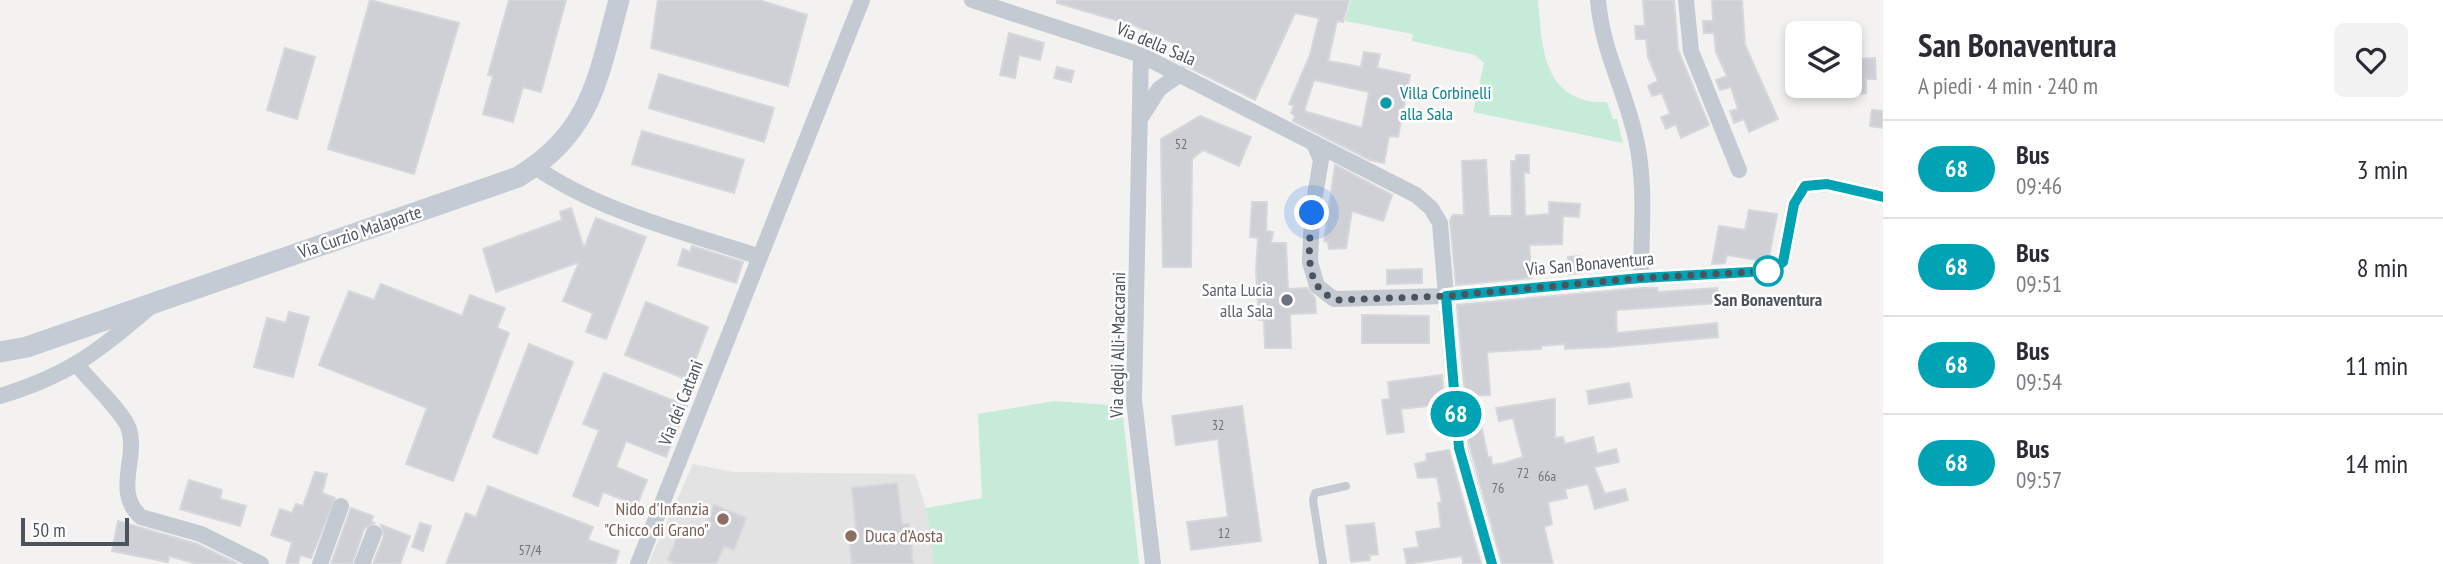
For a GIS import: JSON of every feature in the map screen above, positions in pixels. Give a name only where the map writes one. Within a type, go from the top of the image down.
[{"type":"street","name":"Via Curzio Malaparte","points":[[0,352],[27,347],[504,184],[535,167],[573,132],[582,117],[619,0]]},
{"type":"street","name":"Via dei Cattani","points":[[638,564],[862,0]]},
{"type":"street","name":"Via della Sala","points":[[972,0],[1141,55],[1324,154],[1416,195],[1437,215],[1459,448],[1492,564]]},
{"type":"street","points":[[1598,0],[1606,52],[1629,112],[1643,182],[1641,278]]},
{"type":"street","points":[[1686,0],[1692,51],[1739,170]]},
{"type":"street","name":"Via degli Alli-Maccarani","points":[[1141,55],[1134,413],[1153,564]]},
{"type":"street","name":"Via degli Alli-Maccarani","points":[[1139,125],[1152,96],[1180,75]]},
{"type":"street","points":[[1324,154],[1309,251],[1311,272],[1323,292],[1344,300],[1446,296]]},
{"type":"street","points":[[535,167],[563,186],[617,208],[760,257]]},
{"type":"street","name":"Via San Bonaventura","points":[[1446,296],[1641,278],[1769,271],[1780,267],[1797,195],[1810,184],[1841,187],[1883,197]]},
{"type":"street","points":[[0,397],[58,376],[77,365],[102,349],[154,303]]},
{"type":"street","points":[[77,365],[122,415],[128,428],[131,443],[126,485],[133,510],[141,517],[201,534],[261,564]]},
{"type":"street","points":[[320,564],[341,506]]},
{"type":"street","points":[[362,564],[374,533]]},
{"type":"lane","points":[[1323,564],[1313,500],[1320,491],[1346,486]]},
{"type":"shaded area","points":[[693,464],[733,472],[915,474],[926,508],[934,564],[648,564]]},
{"type":"green space","points":[[1351,0],[1538,0],[1545,55],[1550,70],[1570,94],[1586,100],[1607,102],[1613,119],[1617,119],[1623,143],[1473,112],[1484,63],[1475,55],[1412,41],[1413,34],[1345,21]]},
{"type":"green space","points":[[1054,401],[1122,406],[1139,564],[934,564],[926,508],[982,498],[978,414]]},
{"type":"building","points":[[370,0],[459,23],[414,174],[328,149]]},
{"type":"building","points":[[509,0],[566,0],[541,92],[523,87],[513,122],[483,114],[493,76],[488,75]]},
{"type":"building","points":[[658,0],[759,0],[807,15],[788,86],[651,48]]},
{"type":"building","points":[[1057,0],[1349,0],[1343,22],[1337,21],[1328,61],[1361,67],[1364,52],[1380,54],[1377,68],[1410,75],[1398,137],[1389,136],[1384,163],[1370,160],[1293,121],[1295,116],[1291,113],[1294,106],[1289,104],[1310,55],[1319,18],[1295,13],[1255,100],[1170,58],[1176,44],[1133,25],[1057,3]],"holes":[[[1314,80],[1369,92],[1362,128],[1304,111]]]},
{"type":"building","points":[[1643,0],[1674,0],[1678,50],[1709,125],[1681,138],[1676,124],[1666,129],[1661,117],[1670,114],[1662,93],[1652,96],[1648,86],[1658,81],[1648,57],[1646,39],[1636,39],[1635,26],[1645,26]]},
{"type":"building","points":[[1712,0],[1742,0],[1745,45],[1778,119],[1749,132],[1744,119],[1734,123],[1730,111],[1738,109],[1731,87],[1720,90],[1716,80],[1727,76],[1716,52],[1714,33],[1704,33],[1703,21],[1713,21]]},
{"type":"building","points":[[1009,33],[1044,43],[1040,60],[1019,55],[1015,78],[1000,75]]},
{"type":"building","points":[[285,48],[315,57],[297,119],[267,110]]},
{"type":"building","points":[[1875,58],[1876,79],[1866,79],[1866,93],[1862,93],[1862,59]]},
{"type":"building","points":[[1057,67],[1074,71],[1071,82],[1054,78]]},
{"type":"building","points":[[659,74],[774,108],[764,142],[649,108]]},
{"type":"building","points":[[1872,110],[1883,111],[1883,128],[1870,126]]},
{"type":"building","points":[[1200,116],[1251,137],[1239,166],[1203,150],[1192,159],[1191,267],[1163,267],[1161,139]]},
{"type":"building","points":[[642,131],[744,160],[734,193],[632,164]]},
{"type":"building","points":[[1516,155],[1529,155],[1529,173],[1524,172],[1525,216],[1549,214],[1549,202],[1580,204],[1579,217],[1563,216],[1562,244],[1529,245],[1532,278],[1456,285],[1450,220],[1453,215],[1464,215],[1462,161],[1486,160],[1489,216],[1512,216],[1511,161],[1516,161]]},
{"type":"building","points":[[1335,165],[1392,195],[1383,221],[1352,211],[1346,248],[1329,249],[1328,242],[1324,241]]},
{"type":"building","points":[[1252,202],[1267,202],[1266,231],[1273,232],[1271,243],[1286,243],[1288,289],[1307,288],[1315,298],[1316,313],[1290,314],[1291,348],[1265,348],[1264,320],[1259,320],[1256,271],[1258,238],[1250,237]]},
{"type":"building","points":[[571,208],[584,248],[596,218],[646,237],[606,339],[586,332],[593,313],[563,301],[579,262],[496,292],[483,249],[562,220],[560,212]]},
{"type":"building","points":[[1749,210],[1777,214],[1769,258],[1763,261],[1727,255],[1725,263],[1712,264],[1719,226],[1745,230]]},
{"type":"building","points":[[692,246],[743,262],[736,283],[678,265],[683,249],[690,252]]},
{"type":"building","points":[[1580,256],[1581,273],[1569,274],[1568,257]]},
{"type":"building","points":[[1422,269],[1422,283],[1387,284],[1387,270]]},
{"type":"building","points":[[381,284],[462,316],[470,295],[505,308],[497,328],[509,333],[453,481],[406,464],[427,408],[319,365],[349,291],[374,300]]},
{"type":"building","points":[[1657,288],[1658,292],[1717,288],[1718,303],[1616,310],[1617,333],[1717,323],[1718,337],[1609,347],[1565,349],[1565,344],[1541,346],[1541,349],[1487,352],[1490,395],[1465,396],[1457,305]]},
{"type":"building","points":[[646,302],[708,327],[688,380],[625,355]]},
{"type":"building","points":[[289,312],[309,317],[293,377],[254,367],[267,318],[286,323]]},
{"type":"building","points":[[1362,315],[1429,316],[1429,343],[1362,343]]},
{"type":"building","points":[[529,344],[573,362],[537,454],[493,437]]},
{"type":"building","points":[[604,373],[687,406],[666,457],[626,441],[616,467],[647,480],[637,505],[603,492],[598,506],[573,496],[599,430],[583,424]]},
{"type":"building","points":[[1442,375],[1444,404],[1401,409],[1404,432],[1387,434],[1382,400],[1390,399],[1388,382]]},
{"type":"building","points":[[1629,383],[1632,397],[1589,404],[1587,391]]},
{"type":"building","points":[[1555,399],[1555,438],[1563,437],[1565,444],[1593,437],[1597,454],[1616,449],[1619,462],[1594,467],[1605,494],[1625,489],[1628,500],[1595,509],[1588,484],[1565,489],[1567,498],[1548,502],[1552,524],[1544,527],[1553,564],[1502,564],[1468,440],[1467,421],[1480,419],[1488,458],[1491,457],[1492,465],[1504,463],[1523,457],[1513,418],[1499,421],[1496,408]]},
{"type":"building","points":[[1242,406],[1261,541],[1191,550],[1187,522],[1228,517],[1218,439],[1176,445],[1172,416]]},
{"type":"building","points":[[1449,450],[1481,564],[1463,564],[1462,556],[1407,564],[1404,549],[1419,547],[1416,532],[1441,528],[1438,503],[1442,502],[1437,477],[1418,478],[1415,464],[1427,461],[1426,454]]},
{"type":"building","points":[[315,472],[327,474],[322,493],[335,498],[311,558],[300,555],[298,564],[286,564],[292,542],[271,535],[280,509],[292,513],[296,504],[303,506]]},
{"type":"building","points":[[189,480],[222,490],[220,499],[246,506],[240,526],[180,509]]},
{"type":"building","points":[[897,483],[902,524],[909,524],[913,564],[852,564],[849,538],[857,537],[852,488]]},
{"type":"building","points":[[488,486],[593,527],[588,540],[619,551],[615,564],[446,564],[466,513],[476,517]]},
{"type":"building","points":[[714,505],[746,518],[734,550],[724,546],[716,564],[676,564],[668,560],[681,528],[702,536]]},
{"type":"building","points":[[351,508],[373,516],[371,522],[374,523],[364,529],[352,564],[331,564]]},
{"type":"building","points":[[118,521],[197,544],[238,564],[197,564],[169,556],[168,562],[112,551]]},
{"type":"building","points":[[420,523],[431,526],[423,551],[412,547]]},
{"type":"building","points":[[1374,523],[1378,554],[1369,555],[1370,560],[1351,562],[1346,526]]},
{"type":"building","points":[[381,525],[410,536],[400,564],[373,564],[384,536]]},
{"type":"bus line","name":"68","points":[[1492,564],[1459,448],[1446,296],[1641,278],[1775,270],[1783,262],[1794,204],[1797,195],[1805,186],[1827,184],[1883,197]]},
{"type":"place","name":"Villa Corbinelli alla Sala","points":[[1386,103]]},
{"type":"place","name":"San Bonaventura","points":[[1768,271]]},
{"type":"place","name":"Santa Lucia alla Sala","points":[[1287,300]]},
{"type":"place","name":"Nido d'Infanzia \"Chicco di Grano\"","points":[[723,519]]},
{"type":"place","name":"Duca d’Aosta","points":[[851,536]]},
{"type":"route","points":[[1312,213],[1309,251],[1311,272],[1317,286],[1327,296],[1339,300],[1446,296],[1641,278],[1768,271]]}]
